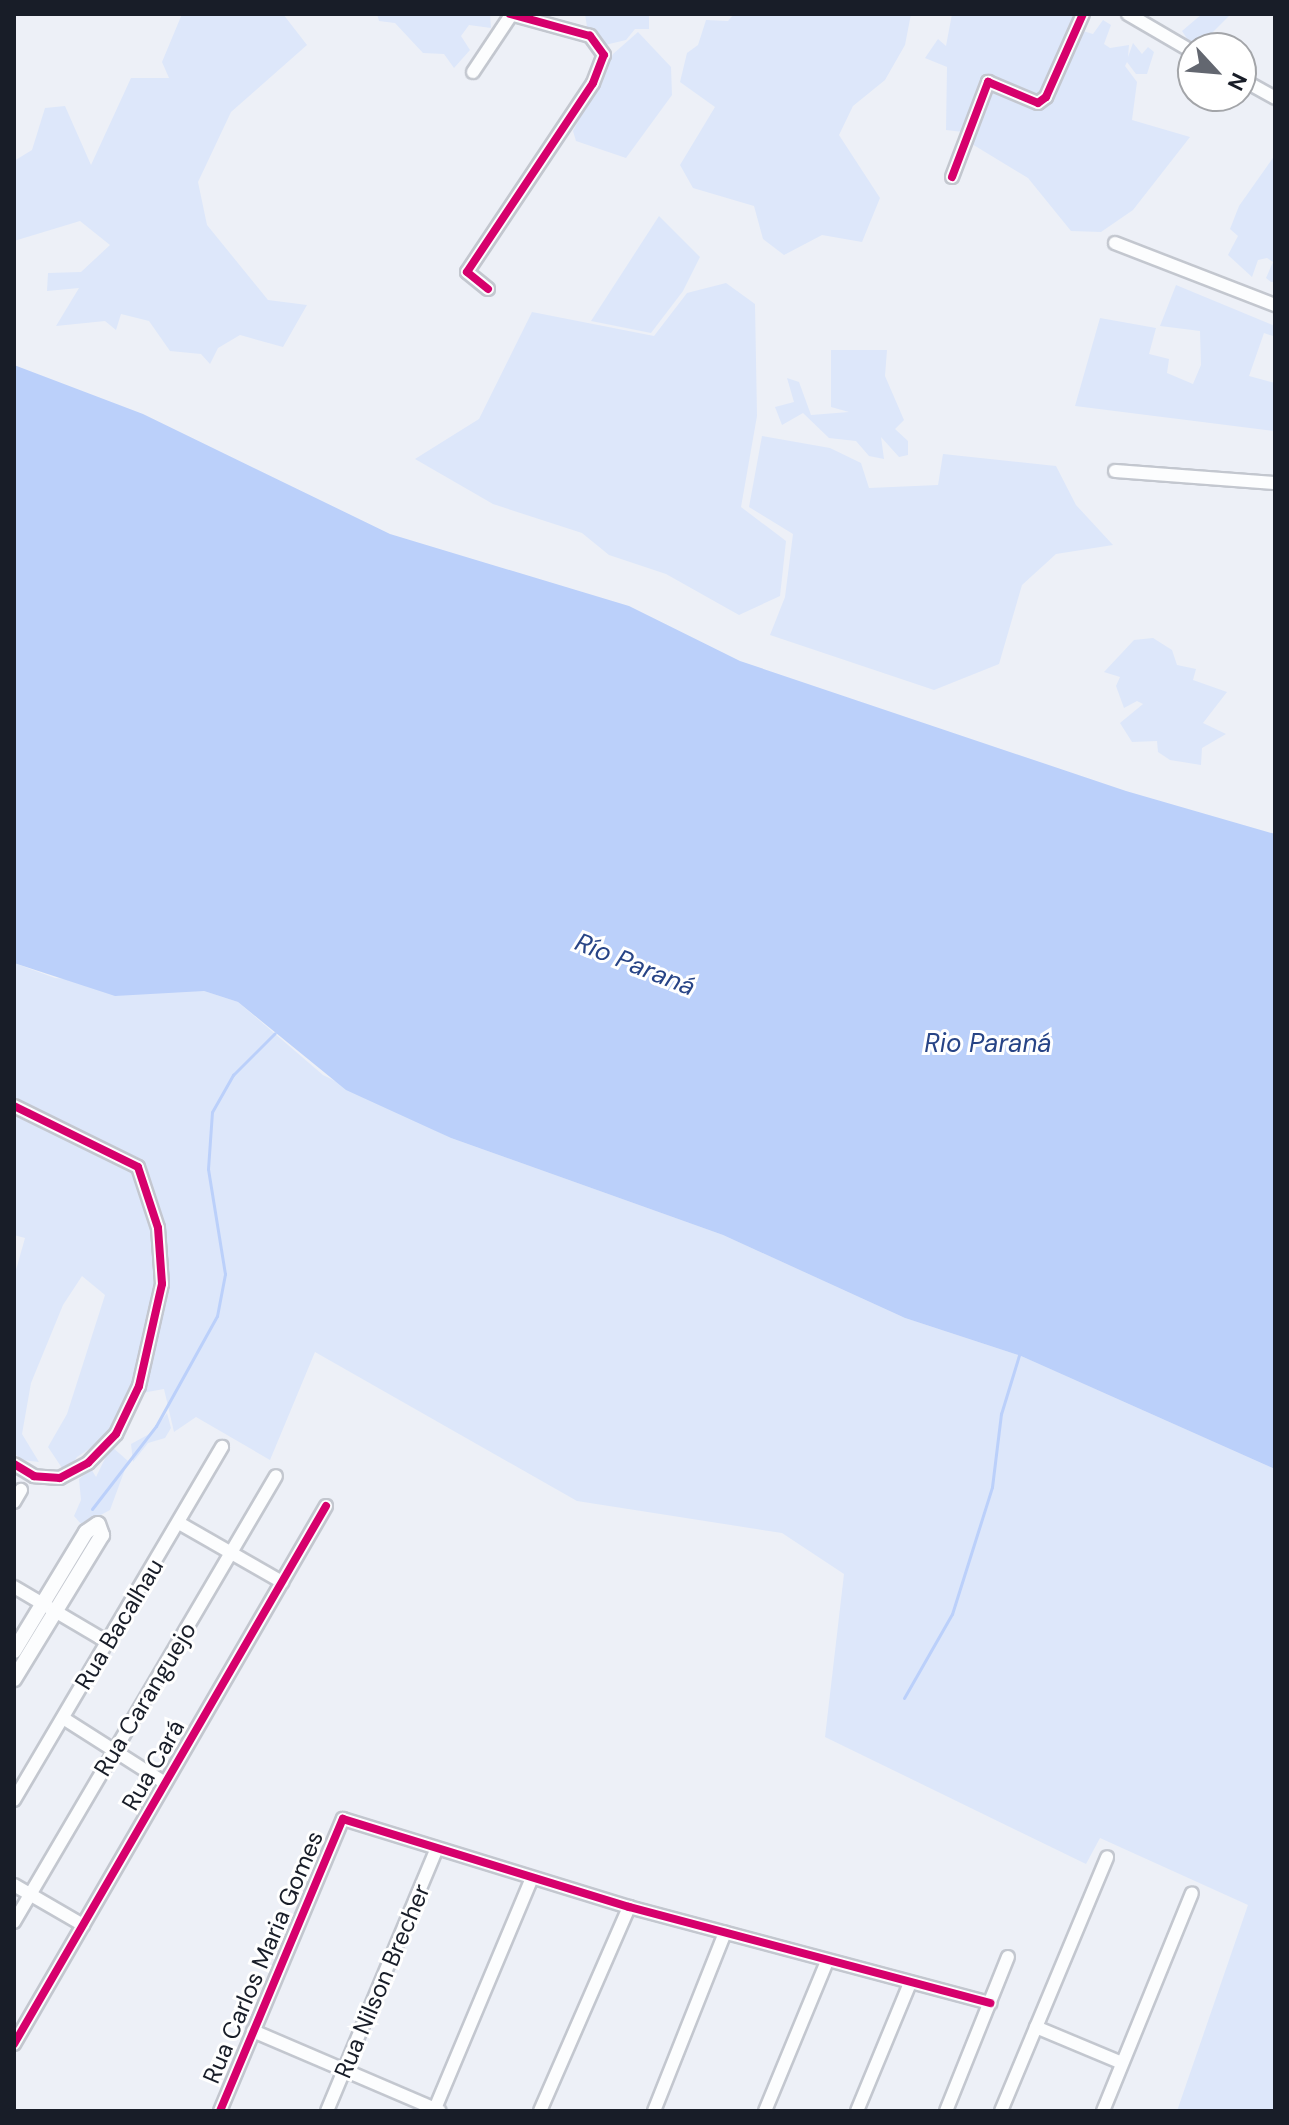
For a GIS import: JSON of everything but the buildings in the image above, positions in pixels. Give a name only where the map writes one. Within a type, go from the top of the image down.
[{"type":"street","points":[[952,177],[988,82],[1038,103],[1046,97],[1083,14]]},
{"type":"street","points":[[1128,14],[1177,43]]},
{"type":"street","points":[[473,72],[510,15],[590,36],[604,55],[593,83],[467,272],[488,289]]},
{"type":"street","points":[[1257,88],[1275,98]]},
{"type":"street","points":[[1115,243],[1274,301]]},
{"type":"street","points":[[1115,471],[1275,483]]},
{"type":"street","points":[[14,1106],[138,1167],[158,1228],[162,1284],[139,1386],[116,1434],[88,1463],[60,1478],[34,1476],[14,1464]]},
{"type":"street","name":"Rua Bacalhau","points":[[14,1800],[222,1447]]},
{"type":"street","name":"Rua Caranguejo","points":[[14,1922],[276,1476]]},
{"type":"street","points":[[14,1502],[21,1490]]},
{"type":"street","name":"Rua Cará","points":[[14,2044],[326,1506]]},
{"type":"street","points":[[179,1523],[282,1582]]},
{"type":"street","points":[[14,1651],[47,1608],[102,1535],[98,1524],[86,1532],[47,1608],[14,1679]]},
{"type":"street","points":[[14,1587],[109,1643]]},
{"type":"street","points":[[63,1718],[165,1783]]},
{"type":"street","name":"Rua Carlos Maria Gomes","points":[[220,2111],[343,1819],[436,1850]]},
{"type":"street","points":[[436,1850],[629,1907],[990,2003]]},
{"type":"street","name":"Rua Nilson Brecher","points":[[327,2111],[436,1850]]},
{"type":"street","points":[[1001,2111],[1107,1857]]},
{"type":"street","points":[[253,2031],[436,2110],[532,1878]]},
{"type":"street","points":[[14,1885],[83,1925]]},
{"type":"street","points":[[1103,2111],[1192,1893]]},
{"type":"street","points":[[540,2111],[629,1907]]},
{"type":"street","points":[[654,2111],[725,1933]]},
{"type":"street","points":[[946,2111],[1008,1957]]},
{"type":"street","points":[[765,2111],[827,1961]]},
{"type":"street","points":[[857,2111],[910,1983]]},
{"type":"street","points":[[1036,2027],[1122,2063]]},
{"type":"shaded area","points":[[182,14],[283,14],[307,45],[231,112],[198,182],[207,225],[268,300],[307,305],[283,347],[240,335],[218,348],[210,364],[201,354],[170,351],[149,321],[121,314],[116,330],[105,321],[56,326],[79,288],[47,291],[48,273],[81,272],[110,245],[80,221],[14,241],[14,161],[32,150],[45,108],[65,106],[91,165],[131,78],[169,78],[162,62]]},
{"type":"shaded area","points":[[377,14],[490,14],[491,28],[469,25],[461,36],[470,50],[454,68],[444,54],[423,53],[395,23],[379,21]]},
{"type":"shaded area","points":[[585,14],[649,14],[649,29],[635,29],[626,40],[605,45],[587,27]]},
{"type":"shaded area","points":[[734,14],[911,14],[905,45],[885,80],[853,106],[839,135],[880,198],[862,242],[822,235],[784,255],[763,239],[754,206],[693,188],[680,165],[715,107],[680,82],[687,53],[698,45],[706,20],[728,21]]},
{"type":"shaded area","points":[[952,14],[1084,14],[1089,17],[1083,31],[1093,34],[1103,20],[1111,25],[1104,44],[1110,48],[1129,45],[1128,57],[1133,43],[1142,54],[1148,47],[1154,52],[1147,74],[1136,74],[1127,62],[1125,66],[1137,82],[1132,120],[1190,137],[1133,210],[1101,232],[1071,231],[1028,178],[967,141],[963,132],[946,130],[947,67],[925,58],[938,39],[946,46]]},
{"type":"shaded area","points":[[1202,14],[1231,14],[1213,32],[1182,31]]},
{"type":"shaded area","points":[[638,32],[671,67],[672,95],[626,158],[576,141],[573,131],[613,54]]},
{"type":"shaded area","points":[[1275,155],[1275,282],[1271,282],[1266,278],[1273,262],[1267,258],[1258,260],[1252,277],[1228,255],[1238,236],[1230,229],[1239,206]]},
{"type":"shaded area","points":[[659,216],[700,257],[683,291],[651,333],[591,321]]},
{"type":"shaded area","points":[[726,283],[755,304],[757,416],[741,507],[786,541],[780,596],[739,615],[666,574],[609,555],[582,533],[493,504],[415,459],[479,419],[532,312],[654,336],[687,293]]},
{"type":"shaded area","points":[[1176,285],[1275,326],[1273,336],[1264,333],[1249,376],[1275,383],[1275,431],[1075,406],[1100,318],[1156,328],[1149,354],[1169,359],[1167,373],[1193,384],[1201,365],[1200,331],[1160,326]]},
{"type":"shaded area","points":[[831,350],[887,350],[885,376],[904,420],[895,429],[908,441],[908,455],[899,457],[881,437],[884,459],[869,456],[856,441],[829,438],[803,413],[782,425],[775,407],[794,402],[787,378],[799,382],[811,415],[849,412],[831,407]]},
{"type":"shaded area","points":[[762,436],[830,448],[861,463],[869,488],[938,485],[943,454],[1056,466],[1076,505],[1113,545],[1056,554],[1022,585],[999,664],[934,690],[770,635],[785,597],[793,534],[749,507]]},
{"type":"shaded area","points":[[1153,638],[1172,650],[1177,665],[1196,669],[1193,680],[1227,692],[1203,723],[1226,734],[1202,748],[1201,765],[1170,760],[1158,752],[1157,741],[1132,742],[1120,723],[1143,704],[1137,701],[1124,708],[1116,686],[1120,677],[1104,672],[1134,640]]},
{"type":"shaded area","points":[[14,963],[55,978],[204,991],[238,1002],[323,1075],[451,1138],[723,1235],[905,1318],[1021,1356],[1275,1469],[1275,2111],[1177,2111],[1248,1905],[1100,1838],[1086,1864],[825,1737],[844,1574],[782,1533],[577,1501],[315,1352],[270,1460],[196,1417],[174,1432],[164,1389],[125,1396],[107,1437],[77,1457],[66,1474],[48,1447],[67,1414],[105,1295],[82,1276],[63,1305],[31,1383],[22,1434],[39,1462],[22,1460],[14,1453],[14,1277],[25,1238],[14,1235]]},
{"type":"shaded area","points":[[167,1413],[171,1428],[165,1438],[148,1443],[133,1462],[131,1444],[153,1432]]},
{"type":"shaded area","points":[[111,1446],[128,1461],[124,1472],[110,1510],[82,1525],[74,1516],[81,1500],[79,1479],[91,1469],[96,1477]]},
{"type":"water","name":"Rio Paraná","points":[[14,365],[143,414],[390,534],[629,606],[740,661],[1126,791],[1275,834],[1275,1469],[1021,1356],[905,1318],[723,1235],[451,1138],[346,1090],[238,1002],[204,991],[115,996],[14,963]]},
{"type":"waterway","points":[[92,1509],[156,1426],[217,1316],[225,1274],[208,1169],[212,1112],[233,1075],[275,1033]]},
{"type":"waterway","points":[[904,1698],[952,1614],[992,1487],[1001,1414],[1020,1352]]},
{"type":"cycle path","points":[[488,289],[467,272],[593,83],[604,55],[590,36],[510,14]]},
{"type":"cycle path","points":[[952,177],[988,82],[1038,103],[1046,97],[1083,14]]},
{"type":"cycle path","points":[[14,1106],[138,1167],[158,1228],[162,1284],[139,1386],[116,1434],[88,1463],[60,1478],[34,1476],[14,1464]]},
{"type":"cycle path","points":[[14,2044],[326,1506]]},
{"type":"cycle path","points":[[220,2111],[343,1819],[629,1907],[990,2003]]},
{"type":"water label","name":"Río Paraná","points":[[635,965]]}]
